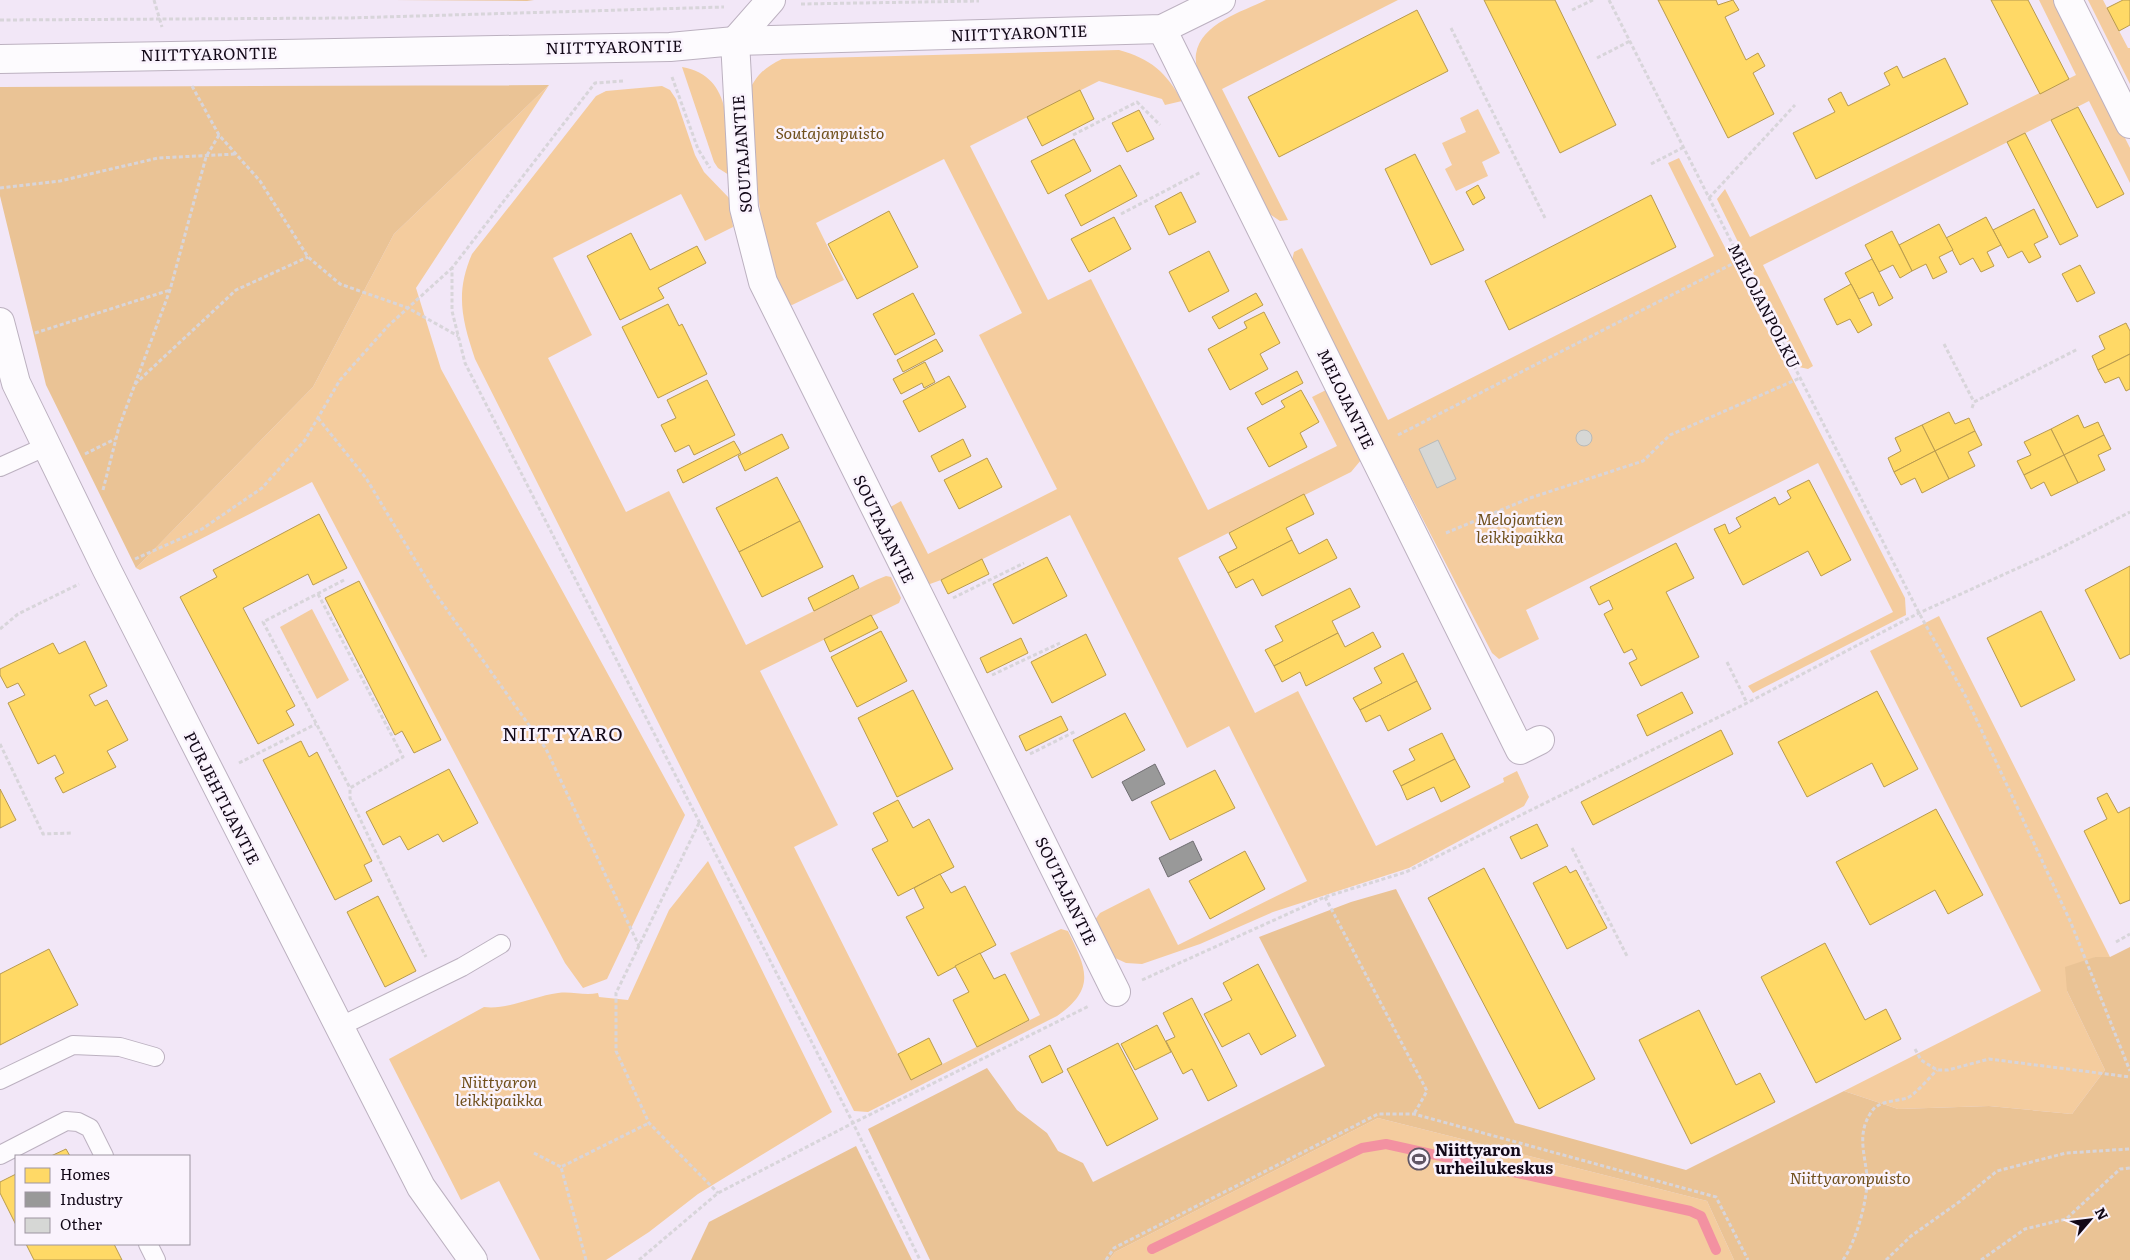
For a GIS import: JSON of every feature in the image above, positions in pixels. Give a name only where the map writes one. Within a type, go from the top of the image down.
[{"type":"street","name":"NIITTYARONTIE","points":[[0,59],[670,47],[735,41],[1162,29],[1221,0]]},
{"type":"street","points":[[2068,0],[2130,124]]},
{"type":"street","points":[[735,41],[769,2]]},
{"type":"street","name":"MELOJANTIE","points":[[1162,29],[1520,750],[1540,740]]},
{"type":"street","name":"SOUTAJANTIE","points":[[735,41],[743,192],[749,234],[763,282],[1116,992]]},
{"type":"street","name":"PURJEHTIJANTIE","points":[[3,332],[16,383],[211,777],[421,1187],[473,1260]]},
{"type":"lane","points":[[0,467],[47,446]]},
{"type":"lane","points":[[339,1027],[436,978],[462,967],[501,944]]},
{"type":"lane","points":[[0,1080],[72,1046],[120,1047],[155,1057]]},
{"type":"lane","points":[[0,1155],[66,1121],[78,1122],[90,1128],[104,1155]]},
{"type":"path","points":[[154,0],[158,19],[218,135],[260,181],[308,257],[340,284],[408,308],[459,336]]},
{"type":"path","points":[[1572,10],[1592,0]]},
{"type":"path","name":"MELOJANPOLKU","points":[[1609,0],[1919,613],[1966,698],[2067,914],[2130,1071]]},
{"type":"path","points":[[0,20],[348,18],[669,10],[769,2],[984,1]]},
{"type":"path","points":[[1451,28],[1545,218]]},
{"type":"path","points":[[1597,58],[1630,41]]},
{"type":"path","points":[[670,47],[671,76],[698,149],[717,179],[743,192]]},
{"type":"path","points":[[0,629],[18,614],[107,570],[202,529],[262,488],[305,440],[340,380],[388,326],[452,268],[595,83],[624,81]]},
{"type":"path","points":[[1072,135],[1137,102],[1160,125]]},
{"type":"path","points":[[1709,198],[1795,105]]},
{"type":"path","points":[[102,492],[119,427],[170,290],[206,157],[218,135]]},
{"type":"path","points":[[1651,164],[1684,147]]},
{"type":"path","points":[[0,188],[60,181],[158,158],[236,154]]},
{"type":"path","points":[[1121,214],[1226,159]]},
{"type":"path","points":[[134,384],[236,290],[308,257]]},
{"type":"path","points":[[1370,449],[1740,260]]},
{"type":"path","points":[[452,268],[452,311],[466,363],[853,1122],[920,1260]]},
{"type":"path","points":[[3,332],[170,290]]},
{"type":"path","points":[[1944,344],[1974,402]]},
{"type":"path","points":[[1972,408],[1974,402],[2078,349]]},
{"type":"path","points":[[1418,547],[1460,526],[1512,505],[1643,461],[1670,435],[1800,378]]},
{"type":"path","points":[[318,418],[366,478],[435,593],[546,749],[639,946]]},
{"type":"path","points":[[639,1260],[718,1193],[853,1122],[1004,1050],[1116,992],[1326,896],[1406,872],[1747,703],[1919,613],[2051,553],[2130,512]]},
{"type":"path","points":[[944,603],[1024,563]]},
{"type":"path","points":[[344,580],[263,622],[350,788],[350,798],[383,865],[391,888],[436,978]]},
{"type":"path","points":[[318,594],[403,757],[350,788]]},
{"type":"path","points":[[985,679],[1060,643]]},
{"type":"path","points":[[1727,662],[1747,703]]},
{"type":"path","points":[[211,777],[316,724]]},
{"type":"path","points":[[1023,757],[1076,731]]},
{"type":"path","points":[[0,744],[43,834],[72,833]]},
{"type":"path","points":[[0,757],[4,755]]},
{"type":"path","points":[[699,822],[616,993],[616,1052],[649,1123],[718,1193]]},
{"type":"path","points":[[1572,848],[1628,958]]},
{"type":"path","points":[[1326,896],[1427,1091],[1414,1114]]},
{"type":"path","points":[[2116,942],[2130,934]]},
{"type":"path","points":[[1915,1049],[1921,1060],[1937,1070],[1948,1070],[1989,1059],[2130,1077]]},
{"type":"path","points":[[1843,1260],[1848,1252],[1864,1203],[1867,1178],[1861,1137],[1870,1112],[1888,1100],[1908,1098],[1937,1070]]},
{"type":"path","points":[[1106,1260],[1114,1248],[1378,1114],[1414,1114],[1716,1197],[1748,1260]]},
{"type":"path","points":[[561,1167],[649,1123]]},
{"type":"path","points":[[1886,1260],[1910,1236],[1959,1202],[1997,1171],[2066,1153],[2130,1149]]},
{"type":"path","points":[[534,1153],[561,1167],[586,1260]]},
{"type":"path","points":[[1980,1260],[2025,1229],[2066,1219],[2120,1170],[2130,1168]]},
{"type":"green space","points":[[393,0],[534,0],[527,1]]},
{"type":"green space","points":[[1266,0],[1398,0],[1222,89],[1288,220],[1280,221],[1268,213],[1198,74],[1196,59],[1199,43],[1214,26]]},
{"type":"green space","points":[[2039,0],[2056,0],[2130,148],[2130,183],[2089,101],[1763,265],[1813,366],[1808,369],[1799,367],[1717,199],[1725,189],[1750,237],[2076,75]]},
{"type":"green space","points":[[2088,0],[2103,0],[2128,48],[2130,48],[2130,84]]},
{"type":"green space","name":"Soutajanpuisto","points":[[1119,50],[1149,62],[1170,82],[1182,101],[1165,105],[1162,99],[1099,81],[970,146],[1048,300],[1091,279],[1208,510],[1337,446],[1312,397],[1326,390],[1361,460],[1351,472],[1178,558],[1255,713],[1298,691],[1376,846],[1504,782],[1503,778],[1517,771],[1529,797],[1524,806],[1409,868],[1273,912],[1200,944],[1142,964],[1126,963],[1113,957],[1094,921],[1100,913],[1149,888],[1178,945],[1307,881],[1229,726],[1187,748],[1070,515],[941,580],[930,584],[922,583],[887,509],[901,501],[928,554],[1057,489],[979,335],[1022,313],[944,159],[816,223],[844,280],[792,305],[785,303],[775,278],[762,225],[758,198],[750,89],[763,71],[782,59]]},
{"type":"green space","points":[[682,67],[699,73],[711,82],[720,94],[725,109],[727,125],[729,175],[718,168],[714,162]]},
{"type":"green space","points":[[549,85],[416,288],[441,369],[685,815],[607,979],[583,988],[565,963],[312,482],[140,570],[136,568],[313,387],[394,234]]},
{"type":"green space","points":[[549,85],[394,234],[313,387],[136,568],[46,385],[0,196],[0,87]]},
{"type":"green space","points":[[662,86],[670,90],[676,99],[695,155],[704,172],[730,199],[733,227],[705,241],[681,194],[553,258],[592,335],[548,358],[626,512],[669,491],[746,645],[876,580],[886,576],[891,577],[901,598],[899,603],[760,671],[838,825],[794,847],[911,1080],[1040,1015],[1010,953],[1061,929],[1068,931],[1083,967],[1083,987],[1070,1006],[1057,1016],[868,1112],[854,1111],[475,359],[464,319],[462,306],[463,281],[472,254],[596,96],[606,91]]},
{"type":"green space","points":[[1478,109],[1500,153],[1482,162],[1488,176],[1456,191],[1445,169],[1452,165],[1442,143],[1466,132],[1460,118]]},
{"type":"green space","name":"Melojantien leikkipaikka","points":[[1679,158],[1905,598],[1906,615],[1753,693],[1748,686],[1893,612],[1818,463],[1526,610],[1539,639],[1499,659],[1492,653],[1291,264],[1294,252],[1302,248],[1388,420],[1714,256],[1668,163]]},
{"type":"green space","points":[[312,609],[349,680],[317,699],[280,627]]},
{"type":"green space","points":[[1939,616],[2110,957],[2095,957],[2067,991],[2105,1070],[2072,1114],[1989,1106],[1898,1109],[1844,1091],[2041,991],[1870,651]]},
{"type":"green space","name":"Niittyaron leikkipaikka","points":[[708,861],[832,1112],[698,1194],[649,1232],[606,1260],[540,1260],[499,1181],[461,1200],[389,1059],[484,1007],[512,1005],[563,993],[598,993],[599,997],[628,1000],[669,910]]},
{"type":"green space","name":"Niittyaronpuisto","points":[[1396,889],[1515,1123],[1686,1170],[1844,1091],[1898,1109],[1989,1106],[2072,1114],[2105,1070],[2067,991],[2065,967],[2095,957],[2110,957],[2130,947],[2130,1260],[1734,1260],[1707,1201],[1378,1118],[1115,1252],[1109,1260],[930,1260],[868,1129],[987,1068],[1017,1110],[1047,1133],[1058,1151],[1083,1163],[1093,1182],[1325,1066],[1259,937],[1351,902]]},
{"type":"green space","name":"Niittyaron urheilukeskus","points":[[1378,1118],[1707,1201],[1734,1260],[1109,1260],[1115,1252]]},
{"type":"green space","points":[[856,1146],[912,1260],[691,1260],[709,1222]]},
{"type":"building: Homes","points":[[1484,0],[1555,0],[1616,125],[1560,153]]},
{"type":"building: Homes","points":[[1658,0],[1716,0],[1718,5],[1733,0],[1739,10],[1725,17],[1746,60],[1758,53],[1765,66],[1753,73],[1774,114],[1728,138]]},
{"type":"building: Homes","points":[[1991,0],[2028,0],[2069,79],[2040,94]]},
{"type":"building: Homes","points":[[2123,0],[2130,0],[2130,25],[2119,31],[2107,8]]},
{"type":"building: Homes","points":[[1417,10],[1448,71],[1279,157],[1248,97]]},
{"type":"building: Homes","points":[[1945,58],[1968,104],[1816,179],[1793,133],[1835,112],[1828,99],[1841,92],[1848,106],[1890,85],[1884,73],[1897,66],[1903,78]]},
{"type":"building: Homes","points":[[1080,90],[1094,119],[1042,146],[1027,117]]},
{"type":"building: Homes","points":[[2078,107],[2124,194],[2097,208],[2051,120]]},
{"type":"building: Homes","points":[[1139,110],[1154,139],[1127,152],[1112,123]]},
{"type":"building: Homes","points":[[2025,133],[2078,236],[2060,245],[2007,142]]},
{"type":"building: Homes","points":[[1074,139],[1091,171],[1048,194],[1031,161]]},
{"type":"building: Homes","points":[[1415,154],[1464,250],[1431,265],[1385,169]]},
{"type":"building: Homes","points":[[1120,165],[1137,196],[1081,226],[1065,195]]},
{"type":"building: Homes","points":[[1478,185],[1485,198],[1473,205],[1466,192]]},
{"type":"building: Homes","points":[[1181,192],[1196,222],[1169,235],[1155,206]]},
{"type":"building: Homes","points":[[1651,195],[1676,247],[1509,330],[1485,281]]},
{"type":"building: Homes","points":[[2034,209],[2048,237],[2034,244],[2041,257],[2029,263],[2022,251],[2008,258],[1993,230]]},
{"type":"building: Homes","points":[[889,211],[918,267],[857,299],[828,244]]},
{"type":"building: Homes","points":[[1114,217],[1131,249],[1089,272],[1071,239]]},
{"type":"building: Homes","points":[[1986,217],[2001,245],[1987,252],[1994,266],[1981,272],[1973,258],[1960,265],[1946,238]]},
{"type":"building: Homes","points":[[1939,224],[1953,250],[1939,257],[1947,272],[1933,279],[1926,264],[1912,271],[1899,245]]},
{"type":"building: Homes","points":[[1892,231],[1912,271],[1900,278],[1893,265],[1879,272],[1865,245]]},
{"type":"building: Homes","points":[[631,233],[650,270],[697,246],[706,263],[658,288],[664,298],[620,320],[587,256]]},
{"type":"building: Homes","points":[[1209,251],[1229,291],[1189,312],[1169,272]]},
{"type":"building: Homes","points":[[1872,259],[1893,298],[1879,306],[1873,292],[1859,299],[1845,273]]},
{"type":"building: Homes","points":[[2080,265],[2095,293],[2077,302],[2062,274]]},
{"type":"building: Homes","points":[[1851,284],[1872,325],[1858,333],[1850,319],[1837,325],[1824,299]]},
{"type":"building: Homes","points":[[913,293],[935,334],[895,355],[873,314]]},
{"type":"building: Homes","points":[[1256,293],[1263,305],[1219,329],[1212,317]]},
{"type":"building: Homes","points":[[668,304],[679,326],[682,324],[707,374],[658,398],[622,327]]},
{"type":"building: Homes","points":[[1264,312],[1280,343],[1260,354],[1268,369],[1230,390],[1208,349],[1247,328],[1244,322]]},
{"type":"building: Homes","points":[[2126,323],[2130,331],[2130,354],[2098,370],[2092,356],[2105,349],[2099,336]]},
{"type":"building: Homes","points":[[936,339],[943,351],[903,372],[897,360]]},
{"type":"building: Homes","points":[[2130,354],[2130,389],[2126,391],[2119,377],[2105,383],[2098,370]]},
{"type":"building: Homes","points":[[925,362],[935,382],[924,388],[922,383],[901,394],[893,379]]},
{"type":"building: Homes","points":[[1297,371],[1303,383],[1262,405],[1255,393]]},
{"type":"building: Homes","points":[[949,376],[966,407],[919,432],[903,401]]},
{"type":"building: Homes","points":[[707,380],[735,435],[694,455],[689,445],[675,452],[661,425],[676,418],[667,400]]},
{"type":"building: Homes","points":[[1301,390],[1319,422],[1300,433],[1307,447],[1269,467],[1247,428],[1285,407],[1281,401]]},
{"type":"building: Homes","points":[[1949,412],[1955,424],[1969,418],[1975,431],[1935,451],[1922,425]]},
{"type":"building: Homes","points":[[2078,415],[2084,428],[2098,422],[2104,435],[2064,455],[2051,429]]},
{"type":"building: Homes","points":[[1922,425],[1935,451],[1894,472],[1888,458],[1901,451],[1895,438]]},
{"type":"building: Homes","points":[[2051,429],[2064,455],[2024,475],[2017,461],[2031,455],[2024,442]]},
{"type":"building: Homes","points":[[1975,431],[1982,445],[1968,452],[1975,466],[1949,479],[1935,451]]},
{"type":"building: Homes","points":[[782,434],[789,448],[745,471],[738,456]]},
{"type":"building: Homes","points":[[2104,435],[2111,449],[2098,455],[2105,470],[2078,483],[2064,455]]},
{"type":"building: Homes","points":[[963,439],[971,456],[939,472],[931,456]]},
{"type":"building: Homes","points":[[734,441],[741,453],[683,483],[677,470]]},
{"type":"building: Homes","points":[[1935,451],[1949,479],[1922,493],[1915,478],[1901,485],[1894,472]]},
{"type":"building: Homes","points":[[2064,455],[2078,483],[2051,496],[2044,482],[2031,489],[2024,475]]},
{"type":"building: Homes","points":[[987,458],[1002,487],[959,509],[944,480]]},
{"type":"building: Homes","points":[[777,477],[800,521],[739,552],[716,508]]},
{"type":"building: Homes","points":[[1809,480],[1851,560],[1821,576],[1808,551],[1743,585],[1714,529],[1725,524],[1729,534],[1741,527],[1736,518],[1775,497],[1779,505],[1791,498],[1787,491]]},
{"type":"building: Homes","points":[[1304,494],[1314,514],[1286,528],[1292,540],[1228,573],[1219,557],[1237,548],[1229,533]]},
{"type":"building: Homes","points":[[319,514],[347,568],[313,585],[308,574],[243,608],[295,706],[286,711],[294,725],[258,744],[180,597],[217,577],[213,570]]},
{"type":"building: Homes","points":[[800,521],[823,567],[762,597],[739,552]]},
{"type":"building: Homes","points":[[1327,539],[1337,558],[1262,596],[1253,579],[1236,588],[1228,573],[1292,540],[1299,554]]},
{"type":"building: Homes","points":[[1676,543],[1694,578],[1666,592],[1699,657],[1641,686],[1629,663],[1637,659],[1632,649],[1624,653],[1604,614],[1613,609],[1609,600],[1599,605],[1590,587]]},
{"type":"building: Homes","points":[[1047,557],[1067,596],[1013,624],[993,584]]},
{"type":"building: Homes","points":[[982,559],[989,574],[948,594],[941,580]]},
{"type":"building: Homes","points":[[2130,566],[2130,654],[2120,659],[2085,590]]},
{"type":"building: Homes","points":[[853,575],[859,588],[814,611],[808,598]]},
{"type":"building: Homes","points":[[359,581],[441,740],[414,753],[402,731],[395,735],[325,598]]},
{"type":"building: Homes","points":[[1350,588],[1360,607],[1332,621],[1338,633],[1274,666],[1265,650],[1283,641],[1275,626]]},
{"type":"building: Homes","points":[[2041,611],[2075,680],[2021,707],[1987,638]]},
{"type":"building: Homes","points":[[871,615],[878,628],[830,652],[824,639]]},
{"type":"building: Homes","points":[[881,631],[907,681],[857,707],[831,657]]},
{"type":"building: Homes","points":[[1373,632],[1381,647],[1306,686],[1300,672],[1282,682],[1274,666],[1338,633],[1345,647]]},
{"type":"building: Homes","points":[[1086,634],[1106,675],[1052,703],[1031,662]]},
{"type":"building: Homes","points":[[1021,638],[1028,653],[987,673],[980,658]]},
{"type":"building: Homes","points":[[85,641],[107,686],[89,695],[95,706],[107,700],[128,740],[107,751],[116,767],[63,793],[55,778],[64,773],[55,755],[38,764],[8,703],[25,695],[18,683],[7,688],[0,675],[0,669],[53,643],[59,654]]},
{"type":"building: Homes","points":[[1403,653],[1417,681],[1360,710],[1353,698],[1382,683],[1374,668]]},
{"type":"building: Homes","points":[[1417,681],[1431,709],[1388,731],[1380,715],[1366,722],[1360,710]]},
{"type":"building: Homes","points":[[913,690],[953,769],[897,797],[858,718]]},
{"type":"building: Homes","points":[[1877,691],[1918,769],[1884,787],[1872,763],[1807,797],[1778,742]]},
{"type":"building: Homes","points":[[1682,692],[1693,713],[1647,736],[1637,715]]},
{"type":"building: Homes","points":[[1125,713],[1145,750],[1092,778],[1073,740]]},
{"type":"building: Homes","points":[[1061,716],[1068,730],[1026,751],[1019,736]]},
{"type":"building: Homes","points":[[1721,730],[1733,754],[1593,825],[1581,802]]},
{"type":"building: Homes","points":[[1442,733],[1455,759],[1401,786],[1393,771],[1415,760],[1409,749]]},
{"type":"building: Homes","points":[[301,741],[309,757],[317,752],[372,861],[364,865],[372,881],[335,900],[263,760]]},
{"type":"building: Homes","points":[[1455,759],[1470,787],[1441,802],[1434,787],[1407,800],[1401,786]]},
{"type":"building: Homes","points":[[449,769],[478,823],[443,842],[438,834],[408,850],[400,836],[383,845],[366,812]]},
{"type":"building: Homes","points":[[1215,770],[1235,808],[1170,840],[1151,802]]},
{"type":"building: Homes","points":[[0,789],[16,820],[0,828]]},
{"type":"building: Homes","points":[[2107,793],[2118,813],[2130,807],[2130,900],[2120,904],[2084,831],[2107,819],[2097,798]]},
{"type":"building: Homes","points":[[898,800],[913,828],[929,819],[954,867],[898,896],[872,849],[888,841],[873,813]]},
{"type":"building: Homes","points":[[1936,809],[1983,895],[1948,914],[1935,890],[1870,925],[1836,862]]},
{"type":"building: Homes","points":[[1537,824],[1548,846],[1521,859],[1510,837]]},
{"type":"building: Homes","points":[[1245,851],[1265,889],[1210,919],[1189,881]]},
{"type":"building: Homes","points":[[1566,866],[1570,873],[1576,870],[1607,928],[1567,949],[1533,883]]},
{"type":"building: Homes","points":[[1484,868],[1595,1079],[1539,1109],[1428,898]]},
{"type":"building: Homes","points":[[940,874],[951,893],[965,886],[996,945],[938,976],[906,917],[924,908],[914,888]]},
{"type":"building: Homes","points":[[378,896],[416,971],[385,987],[347,912]]},
{"type":"building: Homes","points":[[1825,943],[1865,1020],[1886,1009],[1901,1039],[1816,1083],[1761,977]]},
{"type":"building: Homes","points":[[49,949],[78,1005],[0,1045],[0,974]]},
{"type":"building: Homes","points":[[980,953],[994,979],[1005,974],[1029,1020],[977,1047],[953,1000],[969,992],[955,966]]},
{"type":"building: Homes","points":[[1258,964],[1296,1036],[1261,1055],[1249,1033],[1222,1047],[1204,1014],[1232,1000],[1223,983]]},
{"type":"building: Homes","points":[[1192,998],[1237,1086],[1208,1101],[1192,1069],[1183,1074],[1166,1041],[1175,1037],[1163,1013]]},
{"type":"building: Homes","points":[[1699,1010],[1736,1085],[1760,1073],[1775,1102],[1691,1144],[1639,1040]]},
{"type":"building: Homes","points":[[1157,1025],[1171,1052],[1135,1070],[1121,1044]]},
{"type":"building: Homes","points":[[929,1038],[942,1064],[911,1080],[898,1054]]},
{"type":"building: Homes","points":[[1118,1043],[1158,1119],[1107,1146],[1067,1069]]},
{"type":"building: Homes","points":[[1050,1045],[1063,1072],[1042,1083],[1029,1056]]},
{"type":"building: Homes","points":[[66,1149],[69,1155],[53,1155]]},
{"type":"building: Homes","points":[[15,1174],[15,1223],[0,1193],[0,1182]]},
{"type":"building: Homes","points":[[26,1245],[114,1245],[122,1260],[34,1260]]},
{"type":"building: Industry","points":[[1155,764],[1165,784],[1132,801],[1122,782]]},
{"type":"building: Industry","points":[[1193,841],[1202,860],[1168,877],[1159,858]]},
{"type":"building: Other","points":[[1581,430],[1587,430],[1592,435],[1590,444],[1581,446],[1576,441],[1576,435]]},
{"type":"building: Other","points":[[1438,440],[1456,479],[1437,488],[1419,449]]},
{"type":"waterway","points":[[1152,1249],[1362,1148],[1386,1144],[1690,1211],[1701,1216],[1716,1250]]},
{"type":"place","name":"Niittyaron urheilukeskus","points":[[1419,1159]]},
{"type":"district","name":"NIITTYARO","points":[[563,734]]}]
